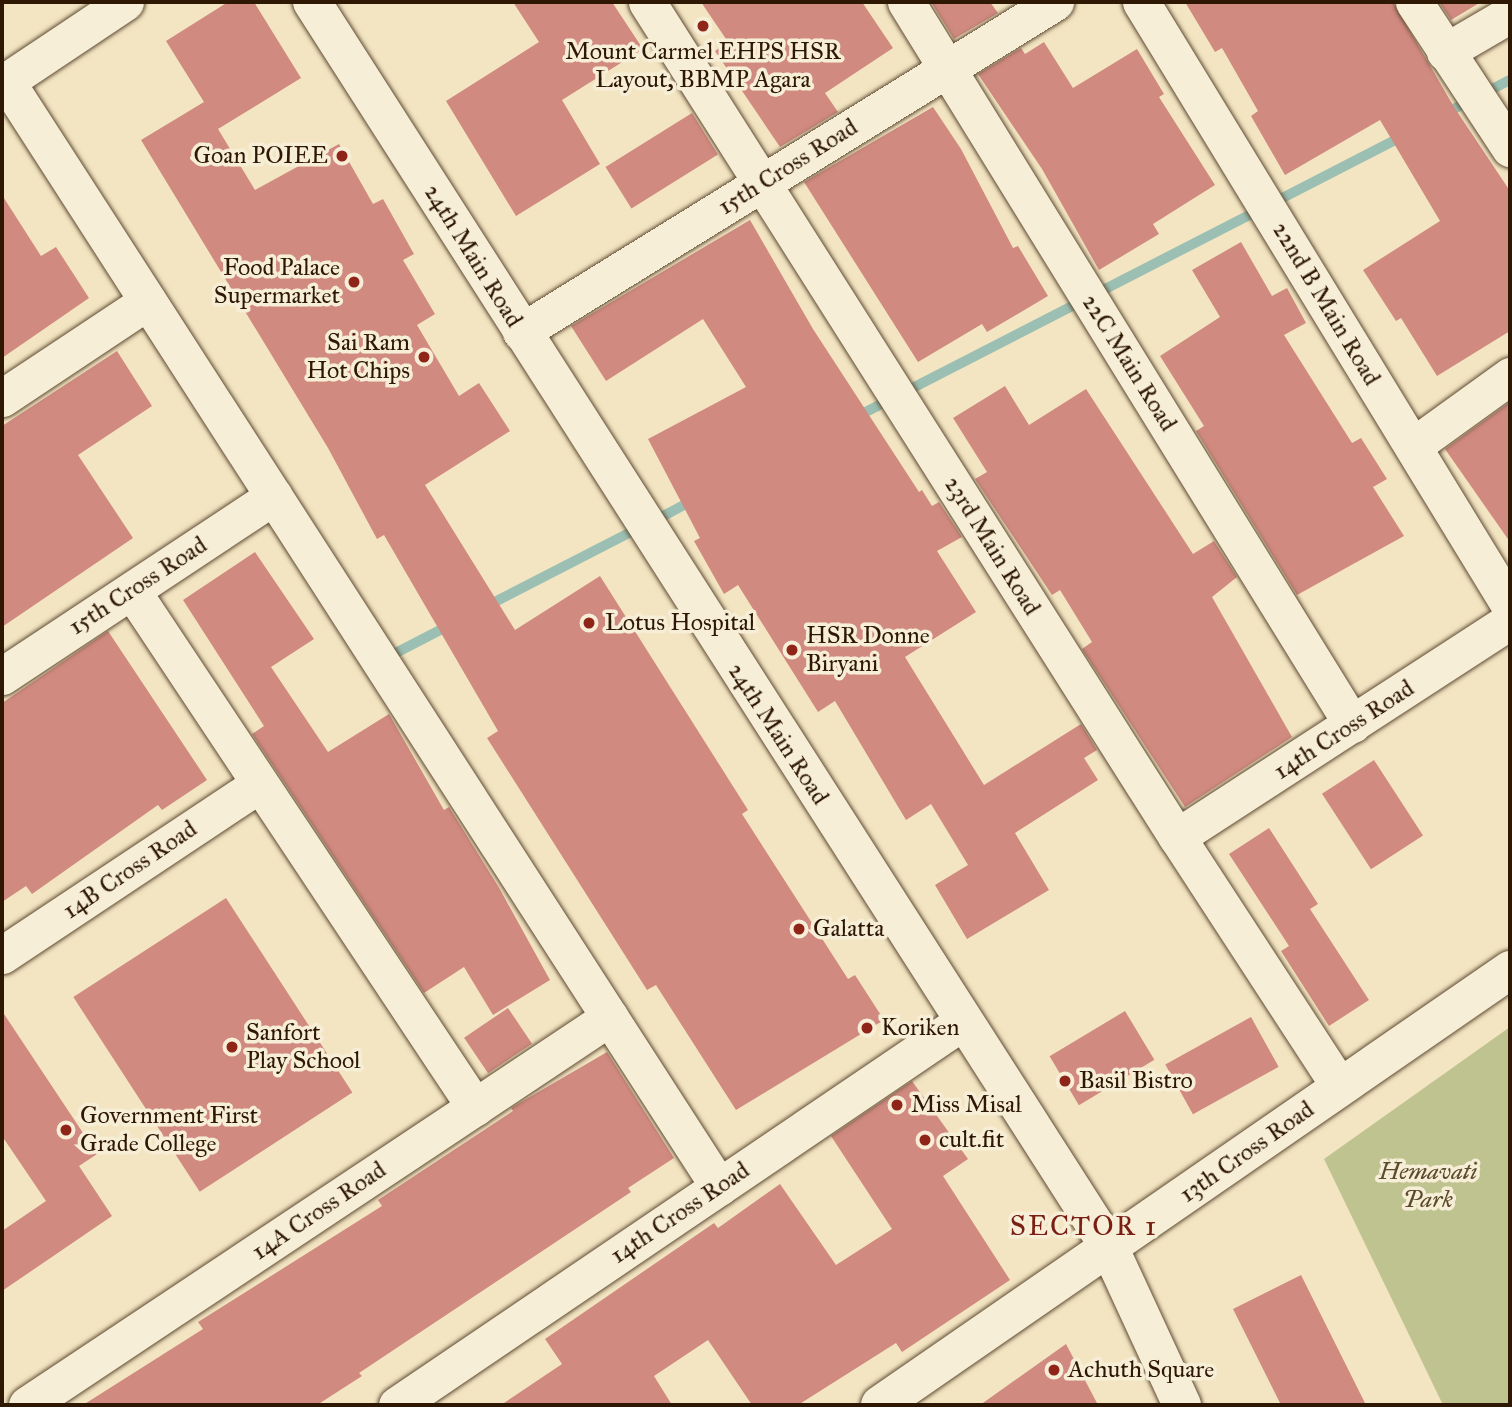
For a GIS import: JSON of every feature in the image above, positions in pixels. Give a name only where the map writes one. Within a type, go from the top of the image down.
[{"type":"street","points":[[125,2],[4,83],[148,301],[719,1187]]},
{"type":"street","name":"24th Main Road","points":[[312,2],[1109,1247],[1182,1405]]},
{"type":"street","name":"23rd Main Road","points":[[647,2],[1177,837],[1340,1087]]},
{"type":"street","name":"22C Main Road","points":[[906,2],[1352,724]]},
{"type":"street","name":"15th Cross Road","points":[[521,332],[1055,2]]},
{"type":"street","name":"22nd B Main Road","points":[[1141,2],[1510,606]]},
{"type":"street","points":[[1414,2],[1510,148]]},
{"type":"street","points":[[1446,52],[1510,14]]},
{"type":"street","points":[[2,398],[148,301]]},
{"type":"street","points":[[1413,446],[1510,376]]},
{"type":"street","name":"15th Cross Road","points":[[2,676],[274,496]]},
{"type":"street","points":[[132,591],[475,1107]]},
{"type":"street","name":"14th Cross Road","points":[[1177,837],[1510,621]]},
{"type":"street","name":"14B Cross Road","points":[[2,955],[258,784]]},
{"type":"street","name":"13th Cross Road","points":[[880,1405],[1510,970]]},
{"type":"street","name":"14A Cross Road","points":[[27,1405],[610,1017]]},
{"type":"street","name":"14th Cross Road","points":[[397,1405],[962,1021]]},
{"type":"green space","name":"Hemavati Park","points":[[1510,1027],[1510,1405],[1443,1405],[1324,1159]]},
{"type":"building","points":[[228,2],[254,2],[301,78],[218,129],[255,190],[339,144],[373,204],[383,199],[414,254],[403,260],[435,314],[417,325],[459,396],[479,383],[510,431],[425,485],[515,630],[600,576],[748,810],[742,814],[848,979],[855,975],[884,1020],[736,1110],[656,985],[647,990],[487,738],[498,731],[384,535],[377,539],[328,448],[141,140],[204,102],[166,41]]},
{"type":"building","points":[[513,2],[612,2],[643,49],[562,100],[600,164],[516,216],[446,101],[539,42]]},
{"type":"building","points":[[701,2],[862,2],[893,48],[825,93],[838,112],[780,147],[715,51],[728,42]]},
{"type":"building","points":[[931,2],[990,2],[998,13],[954,39]]},
{"type":"building","points":[[1185,2],[1393,2],[1454,107],[1510,191],[1510,331],[1437,376],[1401,318],[1396,321],[1363,270],[1440,221],[1380,120],[1285,175],[1251,116],[1258,111],[1222,48],[1215,52]]},
{"type":"building","points":[[1439,2],[1481,2],[1451,20]]},
{"type":"building","points":[[1044,42],[1073,88],[1137,49],[1164,94],[1159,97],[1215,185],[1153,224],[1159,234],[1099,270],[1042,169],[978,74],[1021,48],[1025,54]]},
{"type":"building","points":[[933,107],[961,149],[1013,248],[1018,246],[1048,296],[987,332],[982,324],[918,362],[804,182]]},
{"type":"building","points":[[692,113],[718,155],[631,209],[605,167]]},
{"type":"building","points":[[2,195],[41,256],[56,247],[89,298],[2,358]]},
{"type":"building","points":[[750,220],[813,329],[919,492],[922,490],[932,506],[939,502],[962,537],[937,551],[976,612],[905,657],[984,785],[1081,724],[1097,750],[1084,758],[1098,780],[1015,833],[1049,890],[967,939],[935,885],[968,865],[931,804],[906,820],[835,701],[818,712],[738,585],[724,594],[694,541],[700,538],[648,439],[746,387],[703,319],[606,381],[571,326]]},
{"type":"building","points":[[1241,242],[1272,296],[1287,288],[1306,323],[1284,335],[1352,443],[1361,438],[1387,479],[1373,487],[1404,536],[1297,595],[1196,431],[1204,426],[1160,356],[1220,317],[1192,270]]},
{"type":"building","points":[[117,351],[152,406],[78,455],[133,538],[2,627],[2,426]]},
{"type":"building","points":[[1005,386],[1029,425],[1086,389],[1193,554],[1214,541],[1237,577],[1212,597],[1292,737],[1185,807],[1082,649],[1092,642],[1060,590],[1052,595],[975,479],[987,472],[953,418]]},
{"type":"building","points":[[1510,402],[1510,542],[1445,449]]},
{"type":"building","points":[[255,552],[314,639],[271,667],[328,752],[389,714],[444,810],[449,807],[498,886],[550,980],[493,1015],[464,967],[424,993],[252,734],[264,726],[183,600]]},
{"type":"building","points":[[108,631],[207,780],[162,810],[158,805],[32,894],[26,886],[2,902],[2,703]]},
{"type":"building","points":[[1374,760],[1423,835],[1371,869],[1322,794]]},
{"type":"building","points":[[1269,828],[1318,904],[1310,909],[1369,1000],[1329,1026],[1281,951],[1289,946],[1229,854]]},
{"type":"building","points":[[226,898],[352,1093],[200,1192],[73,997]]},
{"type":"building","points":[[508,1008],[532,1044],[488,1073],[464,1038]]},
{"type":"building","points":[[2,1011],[97,1154],[79,1166],[112,1216],[2,1291],[2,1231],[46,1201],[2,1136]]},
{"type":"building","points":[[1125,1011],[1154,1060],[1079,1105],[1050,1056]]},
{"type":"building","points":[[1251,1017],[1279,1067],[1193,1114],[1165,1065]]},
{"type":"building","points":[[607,1052],[674,1158],[628,1188],[631,1192],[359,1373],[362,1376],[317,1405],[83,1405],[203,1329],[198,1322],[382,1206],[378,1200],[513,1111],[511,1108]]},
{"type":"building","points":[[912,1081],[968,1159],[943,1176],[1010,1280],[902,1352],[896,1343],[798,1405],[752,1405],[708,1340],[654,1376],[672,1405],[501,1405],[562,1364],[545,1339],[714,1223],[718,1228],[780,1184],[836,1265],[892,1229],[831,1136]]},
{"type":"building","points":[[1301,1275],[1366,1405],[1281,1405],[1233,1309]]},
{"type":"building","name":"Achuth Square","points":[[1066,1344],[1098,1405],[980,1405]]},
{"type":"waterway","points":[[1444,114],[1510,80]]},
{"type":"waterway","points":[[856,417],[1405,135]]},
{"type":"waterway","points":[[654,521],[695,499]]},
{"type":"waterway","points":[[485,607],[639,528]]},
{"type":"waterway","points":[[386,658],[452,624]]},
{"type":"place","name":"Mount Carmel EHPS HSR Layout, BBMP Agara","points":[[703,26]]},
{"type":"place","name":"Goan POIEE","points":[[342,156]]},
{"type":"place","name":"Food Palace Supermarket","points":[[354,282]]},
{"type":"place","name":"Sai Ram Hot Chips","points":[[424,357]]},
{"type":"place","name":"Lotus Hospital","points":[[589,623]]},
{"type":"place","name":"HSR Donne Biryani","points":[[792,650]]},
{"type":"place","name":"Galatta","points":[[799,929]]},
{"type":"place","name":"Koriken","points":[[867,1028]]},
{"type":"place","name":"Sanfort Play School","points":[[232,1047]]},
{"type":"place","name":"Basil Bistro","points":[[1065,1081]]},
{"type":"place","name":"Miss Misal","points":[[897,1105]]},
{"type":"place","name":"Government First Grade College","points":[[66,1130]]},
{"type":"place","name":"cult.fit","points":[[925,1140]]},
{"type":"place","name":"Achuth Square","points":[[1054,1370]]},
{"type":"district","name":"SECTOR 1","points":[[1084,1226]]}]
